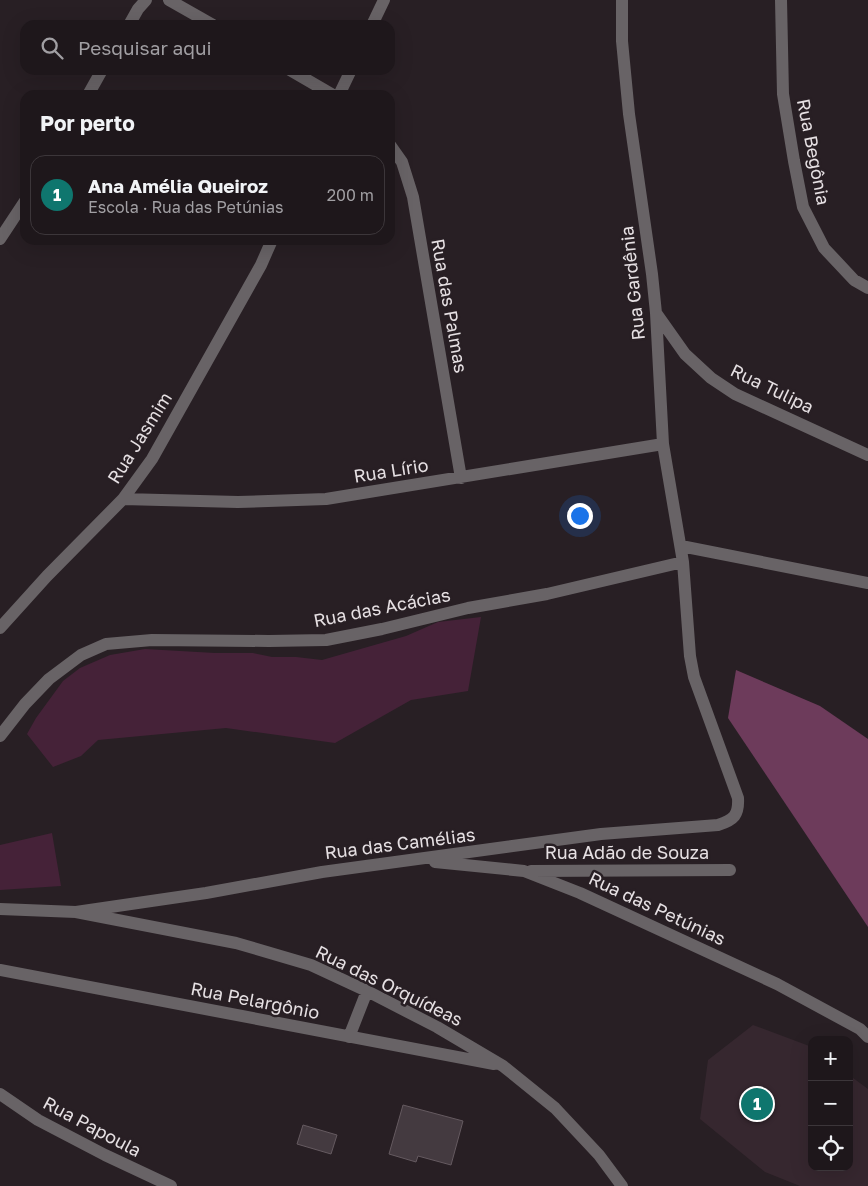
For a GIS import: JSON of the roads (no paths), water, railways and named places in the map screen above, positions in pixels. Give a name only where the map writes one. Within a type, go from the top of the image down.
[{"type":"street","points":[[132,20],[146,0]]},
{"type":"street","points":[[169,0],[204,20]]},
{"type":"street","points":[[374,20],[384,0]]},
{"type":"street","name":"Rua Gardênia","points":[[622,0],[622,41],[629,114],[656,313],[663,444],[681,546],[690,656],[694,677],[738,798],[736,814],[730,821]]},
{"type":"street","name":"Rua Begônia","points":[[780,0],[783,94],[803,207],[824,248],[854,280],[868,288]]},
{"type":"street","points":[[91,90],[99,75]]},
{"type":"street","points":[[299,75],[324,90]]},
{"type":"street","points":[[341,90],[349,75]]},
{"type":"street","name":"Rua das Palmas","points":[[395,152],[402,162],[413,197],[461,478]]},
{"type":"street","points":[[0,238],[20,208]]},
{"type":"street","name":"Rua Jasmim","points":[[0,628],[47,576],[123,499],[152,459],[261,265],[270,245]]},
{"type":"street","name":"Rua Tulipa","points":[[656,313],[685,354],[711,378],[735,394],[868,455]]},
{"type":"street","name":"Rua Lírio","points":[[123,499],[286,502],[326,499],[663,444]]},
{"type":"street","points":[[681,546],[868,583]]},
{"type":"street","name":"Rua das Acácias","points":[[0,736],[25,704],[49,679],[81,655],[106,644],[152,640],[326,640],[382,629],[468,608],[547,594],[683,562]]},
{"type":"street","name":"Rua das Camélias","points":[[76,912],[206,893],[322,872],[601,834],[718,825],[730,821]]},
{"type":"street","name":"Rua das Petúnias","points":[[415,860],[524,871],[580,893],[777,984],[860,1029],[868,1037]]},
{"type":"street","name":"Rua Adão de Souza","points":[[524,871],[730,870]]},
{"type":"street","name":"Rua das Orquídeas","points":[[0,909],[76,912],[236,943],[311,965],[437,1027],[503,1066],[555,1108],[599,1156],[622,1186]]},
{"type":"street","name":"Rua Pelargônio","points":[[0,970],[503,1066]]},
{"type":"street","points":[[349,1037],[367,991]]},
{"type":"street","name":"Rua Papoula","points":[[0,1094],[38,1120],[105,1156],[171,1186]]},
{"type":"place","name":"Ana Amélia Queiroz","points":[[757,1104]]}]
